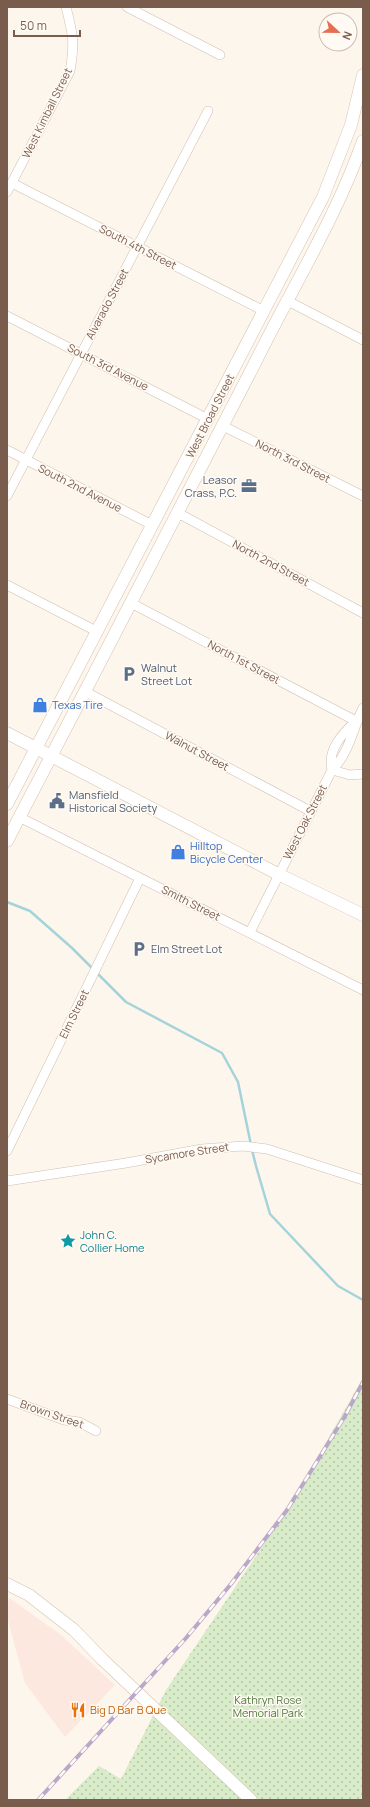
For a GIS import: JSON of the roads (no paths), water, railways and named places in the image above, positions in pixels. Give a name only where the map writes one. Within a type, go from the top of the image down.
[{"type":"main road","name":"West Broad Street","points":[[7,804],[98,632],[328,185],[361,95],[363,75]]},
{"type":"main road","name":"West Broad Street","points":[[7,841],[337,203],[363,141]]},
{"type":"main road","points":[[273,294],[286,300]]},
{"type":"main road","points":[[208,419],[223,426]]},
{"type":"main road","points":[[98,632],[112,638]]},
{"type":"main road","points":[[7,732],[278,874],[363,915]]},
{"type":"main road","points":[[7,1584],[29,1595],[74,1630],[102,1659],[251,1800]]},
{"type":"street","name":"West Kimball Street","points":[[7,192],[70,71],[74,50],[73,32],[66,7]]},
{"type":"street","points":[[127,7],[220,55]]},
{"type":"street","name":"Alvarado Street","points":[[7,496],[208,111]]},
{"type":"street","name":"South 4th Street","points":[[12,183],[264,311]]},
{"type":"street","points":[[286,300],[362,337]]},
{"type":"street","name":"South 3rd Avenue","points":[[7,316],[208,419]]},
{"type":"street","name":"North 3rd Street","points":[[223,426],[363,496]]},
{"type":"street","name":"South 2nd Avenue","points":[[7,450],[152,525]]},
{"type":"street","name":"North 2nd Street","points":[[178,513],[363,613]]},
{"type":"street","points":[[7,585],[98,632]]},
{"type":"street","name":"North 1st Street","points":[[131,603],[356,721]]},
{"type":"street","name":"Walnut Street","points":[[84,691],[310,811]]},
{"type":"street","name":"West Oak Street","points":[[250,932],[310,811],[332,770],[345,754],[351,742],[356,721],[363,708]]},
{"type":"street","points":[[332,770],[350,775],[363,774]]},
{"type":"street","name":"Smith Street","points":[[19,817],[363,990]]},
{"type":"street","name":"Elm Street","points":[[7,1151],[140,878]]},
{"type":"street","name":"Sycamore Street","points":[[7,1181],[228,1146],[243,1146],[280,1153],[363,1180]]},
{"type":"street","name":"Brown Street","points":[[7,1398],[64,1420],[79,1422],[96,1431]]},
{"type":"waterway","points":[[7,902],[30,911],[72,948],[126,1002],[222,1053],[238,1082],[251,1145]]},
{"type":"waterway","points":[[252,1150],[270,1214],[338,1286],[363,1300]]},
{"type":"railway","points":[[38,1800],[186,1638],[231,1584],[287,1510],[345,1416],[363,1382]]},
{"type":"place","name":"Leasor Crass, P.C.","points":[[249,486]]},
{"type":"place","name":"Walnut Street Lot","points":[[129,674]]},
{"type":"place","name":"Texas Tire","points":[[40,705]]},
{"type":"place","name":"Mansfield Historical Society","points":[[57,801]]},
{"type":"place","name":"Hilltop Bicycle Center","points":[[178,852]]},
{"type":"place","name":"Elm Street Lot","points":[[139,949]]},
{"type":"place","name":"John C. Collier Home","points":[[68,1241]]},
{"type":"place","name":"Big D Bar B Que","points":[[78,1710]]},
{"type":"park label","name":"Kathryn Rose Memorial Park","points":[[268,1706]]}]
